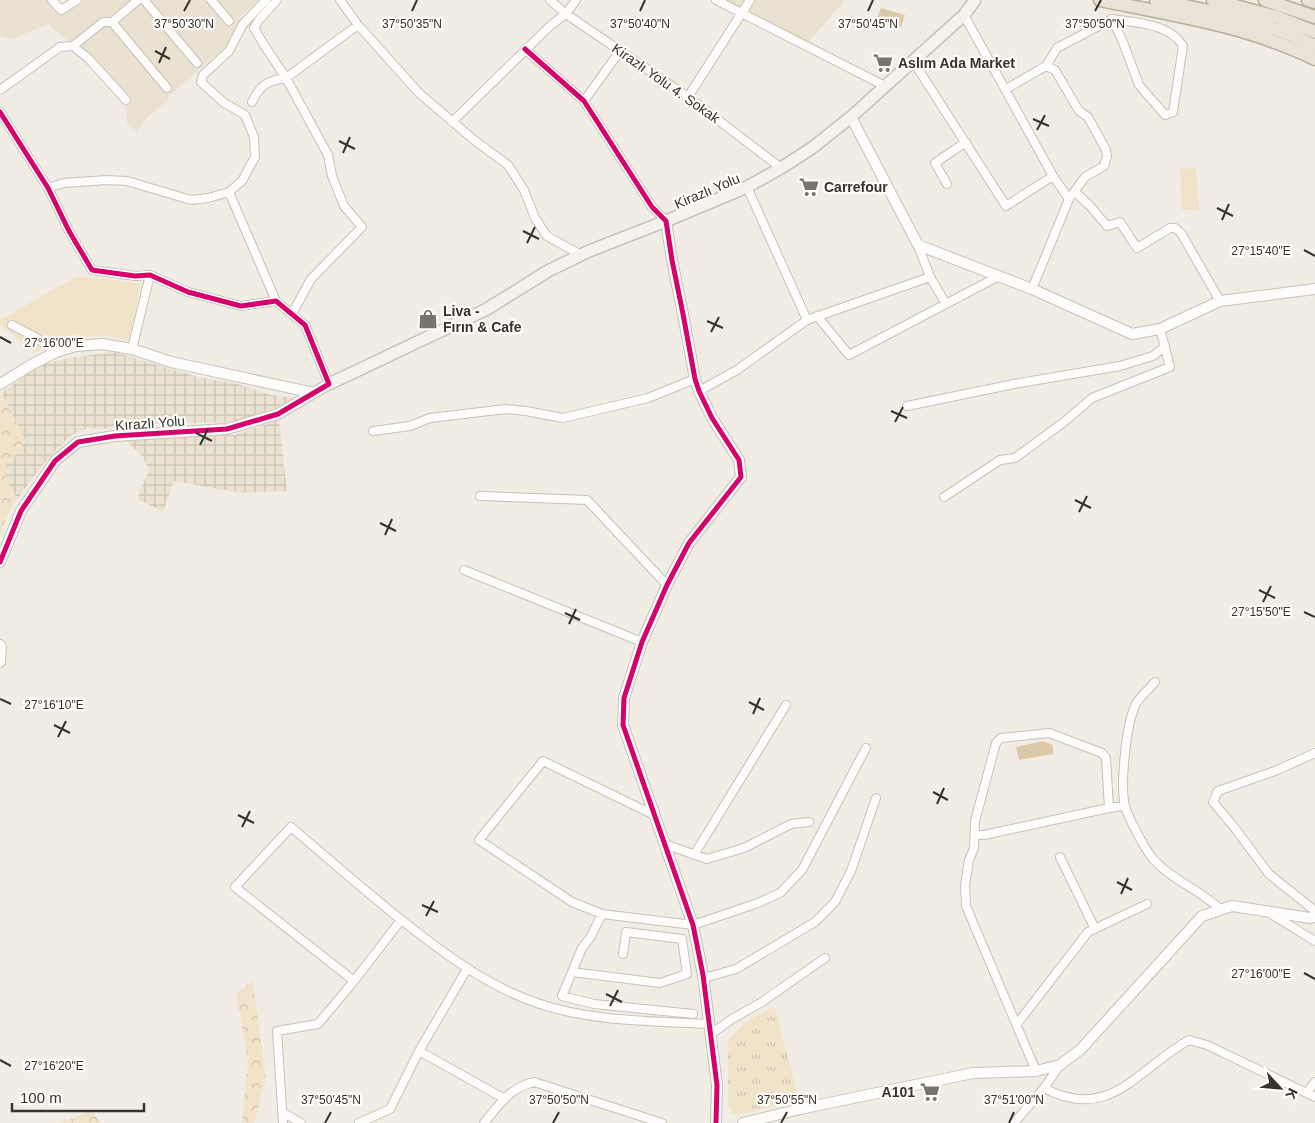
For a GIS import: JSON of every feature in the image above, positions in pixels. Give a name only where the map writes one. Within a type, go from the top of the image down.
[{"type":"highway","points":[[1100,0],[1230,28],[1267,38],[1315,60]]},
{"type":"highway","points":[[1156,0],[1270,27],[1315,46]]},
{"type":"highway","points":[[1212,0],[1277,16],[1315,32]]},
{"type":"highway","points":[[1265,0],[1315,17]]},
{"type":"highway","points":[[1308,0],[1315,2]]},
{"type":"main road","name":"Kirazlı Yolu","points":[[329,384],[487,309],[548,271],[581,254],[746,187],[781,168],[812,148],[851,117],[964,15],[975,0]]},
{"type":"street","points":[[52,0],[61,10],[77,0]]},
{"type":"street","points":[[0,90],[60,47],[73,46],[103,22],[112,22],[138,0]]},
{"type":"street","points":[[144,0],[197,62]]},
{"type":"street","points":[[211,0],[228,21]]},
{"type":"street","points":[[48,188],[74,182],[126,181],[191,200],[208,198],[229,192],[242,181],[256,157],[254,137],[245,114],[223,102],[201,82],[203,75],[229,51],[243,24],[266,0]]},
{"type":"street","points":[[277,0],[254,28],[286,78],[328,155],[332,176],[344,206],[362,227],[311,279],[292,314]]},
{"type":"street","points":[[340,0],[358,25],[419,93],[474,140],[508,165],[524,190],[535,218],[547,236],[581,254]]},
{"type":"street","name":"Kirazlı Yolu 4. Sokak","points":[[550,0],[566,14],[688,97],[781,168]]},
{"type":"street","points":[[452,122],[525,49],[566,14],[576,0]]},
{"type":"street","points":[[716,0],[885,86]]},
{"type":"street","points":[[688,97],[742,13],[744,6],[750,0]]},
{"type":"street","points":[[964,15],[1053,176],[1069,199]]},
{"type":"street","points":[[1006,89],[1046,66],[1057,48],[1112,19],[1157,26],[1178,37],[1183,46],[1173,112],[1165,115],[1139,85],[1127,51],[1112,19]]},
{"type":"street","points":[[112,22],[167,88]]},
{"type":"street","points":[[252,102],[259,88],[272,80],[286,78],[358,25]]},
{"type":"street","points":[[73,46],[88,58],[126,100]]},
{"type":"street","points":[[525,49],[584,101],[652,207],[666,221],[694,379],[712,418],[739,460],[741,477],[689,543],[667,585],[642,642],[624,698],[623,725],[693,925],[704,978],[718,1085],[716,1123]]},
{"type":"street","points":[[584,101],[620,51]]},
{"type":"street","points":[[913,61],[1006,206],[1053,176]]},
{"type":"street","points":[[1032,289],[1069,199],[1085,177],[1104,166],[1107,156],[1106,150],[1088,118],[1079,111],[1055,70],[1046,66]]},
{"type":"street","points":[[0,112],[48,188],[73,238],[92,270],[135,276],[150,275],[188,292],[241,306],[276,300]]},
{"type":"street","points":[[851,117],[918,246],[930,278],[946,304]]},
{"type":"street","points":[[947,184],[935,163],[966,142]]},
{"type":"street","points":[[746,187],[808,320]]},
{"type":"street","points":[[229,192],[276,300],[305,325],[329,384]]},
{"type":"street","points":[[1075,192],[1107,226],[1120,222],[1137,248],[1170,228],[1175,228],[1181,233],[1220,301]]},
{"type":"street","points":[[918,246],[1032,289],[1132,334],[1160,329],[1220,301],[1315,289]]},
{"type":"street","points":[[132,349],[150,275]]},
{"type":"street","points":[[817,316],[849,355],[998,276]]},
{"type":"street","points":[[698,391],[737,370],[808,320],[930,278]]},
{"type":"street","points":[[12,325],[35,336],[56,352]]},
{"type":"street","points":[[944,497],[1000,460],[1015,458],[1064,422],[1092,398],[1170,367],[1160,329]]},
{"type":"street","points":[[0,384],[56,352],[76,346],[102,344],[132,349],[171,362],[314,393]]},
{"type":"street","points":[[907,406],[1014,384],[1120,366],[1153,356],[1165,346]]},
{"type":"street","points":[[374,430],[410,426],[430,418],[506,409],[562,418],[648,398],[694,379]]},
{"type":"street","name":"Kırazlı Yolu","points":[[0,562],[21,510],[55,461],[78,442],[115,436],[227,429],[278,414],[329,384]]},
{"type":"street","points":[[480,496],[587,500],[667,585]]},
{"type":"street","points":[[464,570],[642,642]]},
{"type":"street","points":[[0,645],[0,662]]},
{"type":"street","points":[[1156,682],[1138,702],[1128,728],[1124,790],[1125,806],[1131,822],[1154,859],[1176,879],[1212,901],[1221,910]]},
{"type":"street","points":[[694,855],[786,705]]},
{"type":"street","points":[[1036,1071],[966,906],[965,898],[966,879],[974,848],[975,821],[996,743],[1001,738],[1049,733],[1102,753],[1106,758],[1109,808]]},
{"type":"street","points":[[654,815],[543,761],[479,840],[572,902],[602,914],[693,925],[758,903],[780,893],[791,883],[802,870],[866,748]]},
{"type":"street","points":[[1315,753],[1275,771],[1218,791],[1213,802],[1269,874],[1315,910]]},
{"type":"street","points":[[704,978],[736,969],[815,922],[835,902],[851,871],[876,798]]},
{"type":"street","points":[[975,836],[1125,806]]},
{"type":"street","points":[[664,844],[707,859],[744,848],[791,824],[809,822]]},
{"type":"street","points":[[354,981],[235,887],[291,828],[401,920],[466,969],[508,992],[538,1004],[581,1014],[710,1029],[762,1002],[825,958]]},
{"type":"street","points":[[1060,858],[1095,929]]},
{"type":"street","points":[[1017,1024],[1088,932],[1147,904]]},
{"type":"street","points":[[1014,1123],[1044,1088],[1060,1065],[1081,1049],[1202,916],[1232,906],[1310,918],[1315,916]]},
{"type":"street","points":[[1268,911],[1315,941]]},
{"type":"street","points":[[602,914],[590,938],[582,948],[562,996],[594,1004],[693,1014]]},
{"type":"street","points":[[282,1123],[277,1031],[318,1024],[401,920]]},
{"type":"street","points":[[572,972],[660,983],[687,974],[682,939],[626,932],[623,954]]},
{"type":"street","points":[[359,1123],[390,1109],[419,1051],[466,969]]},
{"type":"street","points":[[1123,1098],[1169,1054],[1189,1040],[1207,1045],[1315,1097]]},
{"type":"street","points":[[419,1051],[505,1099]]},
{"type":"street","points":[[743,1123],[800,1108],[973,1073],[1036,1071],[1060,1065]]},
{"type":"street","points":[[484,1123],[520,1085],[534,1082],[662,1123]]},
{"type":"street","points":[[1307,1092],[1315,1082]]},
{"type":"street","points":[[1044,1088],[1056,1099],[1073,1107]]},
{"type":"street","points":[[282,1112],[301,1123]]},
{"type":"shaded area","points":[[0,0],[52,0],[61,10],[78,0],[133,0],[70,42],[48,24],[12,39],[0,36]]},
{"type":"shaded area","points":[[138,0],[259,0],[240,17],[230,42],[168,97],[169,99],[146,119],[137,132],[127,123],[126,100],[73,46],[103,22],[113,22]]},
{"type":"shaded area","points":[[716,0],[845,0],[806,45]]},
{"type":"shaded area","points":[[881,8],[905,15],[901,27],[877,19]]},
{"type":"shaded area","points":[[114,352],[198,377],[238,384],[271,395],[296,398],[254,417],[235,422],[140,424],[104,429],[88,428],[70,436],[45,462],[17,499],[7,481],[5,467],[26,442],[2,393],[38,366],[69,358]]},
{"type":"shaded area","points":[[279,420],[287,491],[241,493],[174,481],[163,512],[137,499],[149,470],[143,457],[124,439],[235,435]]},
{"type":"shaded area","points":[[1043,741],[1053,745],[1053,754],[1019,760],[1016,747]]},
{"type":"green space","points":[[1196,168],[1199,210],[1182,210],[1180,169]]},
{"type":"green space","points":[[77,276],[141,283],[129,340],[105,335],[69,339],[34,353],[0,324],[0,320]]},
{"type":"green space","points":[[2,393],[26,442],[5,467],[7,481],[17,499],[8,514],[0,536],[0,395]]},
{"type":"green space","points":[[253,981],[266,1079],[254,1123],[242,1123],[248,1062],[236,993]]},
{"type":"green space","points":[[775,1007],[799,1101],[737,1115],[732,1114],[728,1100],[728,1040],[749,1020]]},
{"type":"green space","points":[[91,1111],[101,1123],[59,1123]]},
{"type":"cycle path","points":[[525,49],[584,101],[652,207],[666,221],[695,379],[712,418],[739,460],[741,477],[689,543],[667,585],[642,642],[624,698],[623,725],[693,925],[703,975],[717,1085],[716,1123]]},
{"type":"cycle path","points":[[0,112],[48,188],[69,231],[92,270],[135,276],[150,275],[188,292],[241,306],[276,301],[305,325],[329,384],[278,414],[227,429],[115,436],[78,442],[55,461],[21,511],[0,562]]},
{"type":"place","name":"Aslım Ada Market","points":[[883,63]]},
{"type":"place","name":"Carrefour","points":[[809,187]]},
{"type":"place","name":"Liva - Fırın & Cafe","points":[[428,319]]},
{"type":"place","name":"A101","points":[[930,1092]]}]
